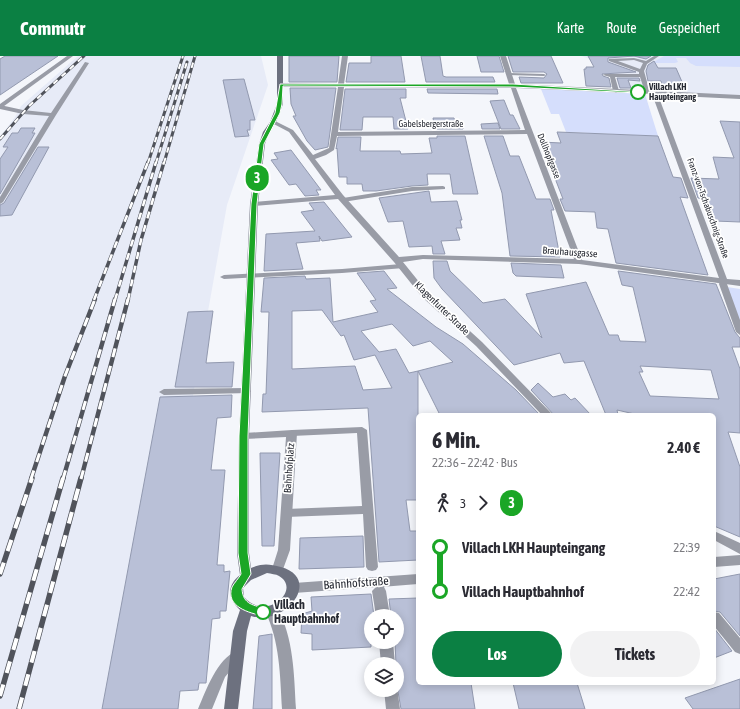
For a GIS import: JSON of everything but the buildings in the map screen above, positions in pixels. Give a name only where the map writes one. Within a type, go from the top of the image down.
[{"type":"street","points":[[0,107],[70,56]]},
{"type":"street","points":[[246,574],[243,553],[244,436],[254,204],[262,144],[266,132],[273,122],[280,104],[280,56]]},
{"type":"street","points":[[311,158],[324,154],[332,149],[345,56]]},
{"type":"street","name":"Dollhopfgasse","points":[[503,56],[579,262]]},
{"type":"street","points":[[281,85],[341,84],[513,86],[740,97]]},
{"type":"street","name":"Franz-von-Tschabuschnig-Straße","points":[[651,92],[724,281]]},
{"type":"street","name":"Klagenfurter Straße","points":[[273,122],[291,131],[341,199],[399,263],[425,295],[479,344],[546,413]]},
{"type":"street","name":"Gabelsbergerstraße","points":[[334,134],[530,132]]},
{"type":"street","points":[[254,204],[341,199]]},
{"type":"street","name":"Brauhausgasse","points":[[399,263],[423,257],[579,262],[740,283]]},
{"type":"street","name":"Bahnhofplatz","points":[[244,436],[292,433],[284,550],[278,569]]},
{"type":"street","points":[[716,536],[740,549]]},
{"type":"street","points":[[716,562],[740,560]]},
{"type":"street","points":[[267,568],[278,569],[287,573],[292,580],[294,588],[292,598],[284,606],[272,611],[259,612],[247,608],[240,603],[237,596],[237,588],[246,574],[267,568]]},
{"type":"street","name":"Bahnhofstraße","points":[[294,588],[416,579]]},
{"type":"street","points":[[379,591],[382,609]]},
{"type":"street","points":[[231,709],[240,631],[247,608]]},
{"type":"street","points":[[272,611],[279,624],[286,656],[289,709]]},
{"type":"street","points":[[716,619],[740,648]]},
{"type":"street","points":[[391,697],[392,709]]},
{"type":"lane","points":[[651,92],[641,73],[611,60],[634,59],[645,62],[657,56]]},
{"type":"lane","points":[[641,73],[645,62]]},
{"type":"lane","points":[[0,202],[53,114],[87,63]]},
{"type":"lane","points":[[605,75],[612,76],[641,73]]},
{"type":"lane","points":[[509,74],[544,75]]},
{"type":"lane","points":[[612,76],[616,91]]},
{"type":"lane","points":[[0,107],[23,112],[53,114]]},
{"type":"lane","points":[[341,199],[412,189],[443,188]]},
{"type":"lane","points":[[224,277],[342,271],[399,263]]},
{"type":"lane","name":"Franz-von-Tschabuschnig-Straße","points":[[724,281],[723,284],[740,332]]},
{"type":"lane","points":[[164,392],[246,391]]},
{"type":"lane","points":[[292,433],[362,430],[372,567]]},
{"type":"lane","points":[[286,513],[368,510]]},
{"type":"lane","points":[[205,709],[220,674],[237,656]]},
{"type":"shaded area","points":[[78,56],[261,56],[268,85],[227,205],[137,709],[0,709],[0,137],[15,117],[21,106]]},
{"type":"shaded area","points":[[581,56],[740,56],[740,96],[619,91],[614,67]]},
{"type":"shaded area","points":[[664,56],[740,56],[740,67],[696,66],[690,63],[686,58],[676,58],[678,62],[675,63],[652,63]]},
{"type":"shaded area","points":[[541,89],[645,94],[658,136],[566,132],[559,114],[551,114]]},
{"type":"shaded area","points":[[727,287],[740,289],[740,322]]},
{"type":"railway","points":[[0,139],[29,106],[84,56]]},
{"type":"railway","points":[[148,163],[183,56]]},
{"type":"railway","points":[[164,163],[195,56]]},
{"type":"railway","points":[[156,163],[187,62]]},
{"type":"railway","points":[[94,300],[148,162]]},
{"type":"railway","points":[[115,300],[156,162]]},
{"type":"railway","points":[[128,300],[141,240],[164,162]]},
{"type":"railway","points":[[31,479],[65,376],[95,299]]},
{"type":"railway","points":[[63,479],[115,299]]},
{"type":"railway","points":[[81,479],[128,299]]},
{"type":"railway","points":[[0,574],[32,478]]},
{"type":"railway","points":[[0,696],[63,478]]},
{"type":"railway","points":[[19,709],[81,478]]},
{"type":"bus line","name":"3","points":[[263,612],[247,608],[240,603],[237,596],[237,588],[240,581],[246,574],[243,553],[244,436],[254,204],[262,144],[266,132],[273,122],[280,104],[281,85],[332,84],[513,86],[638,92]]},
{"type":"place","name":"Villach LKH Haupteingang","points":[[638,92]]},
{"type":"place","name":"Villach Hauptbahnhof","points":[[263,612]]}]
